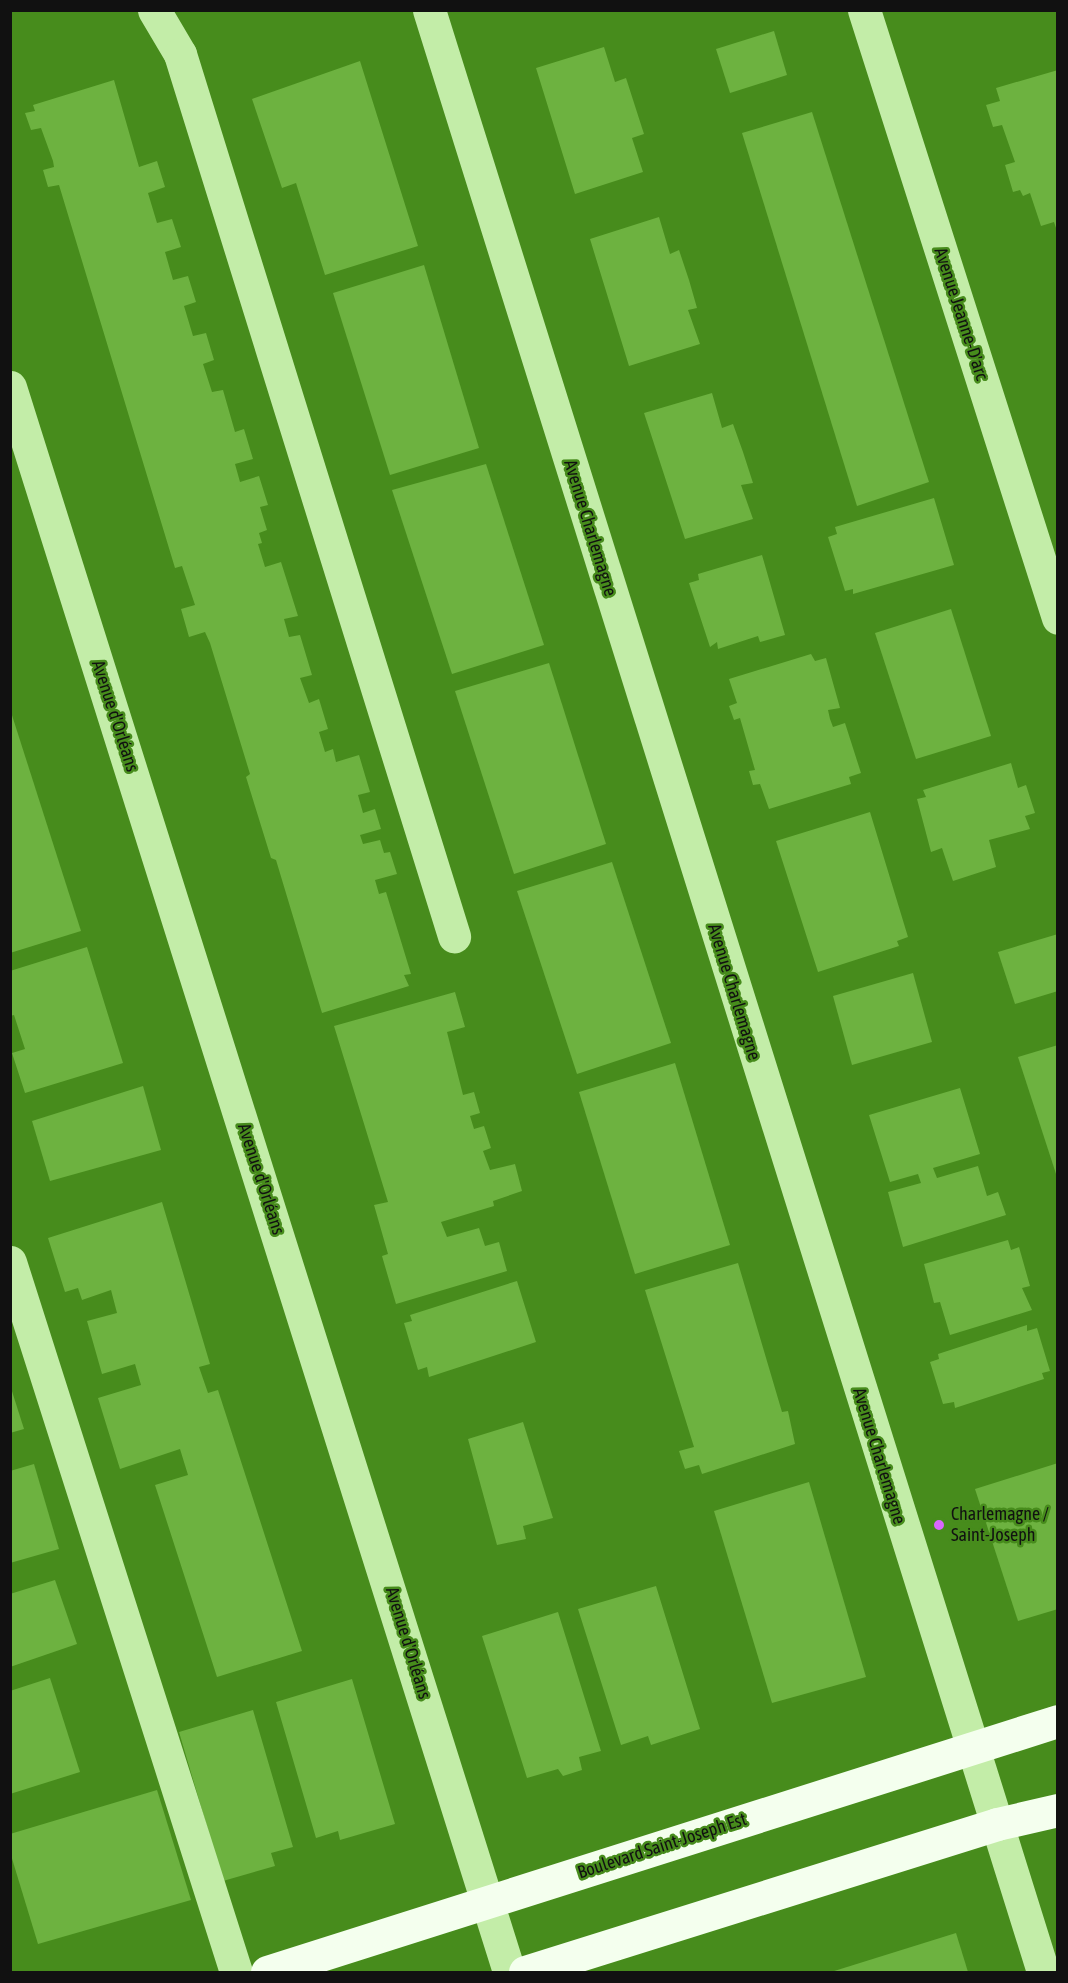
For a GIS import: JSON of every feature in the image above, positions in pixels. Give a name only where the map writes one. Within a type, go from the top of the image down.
[{"type":"main road","name":"Boulevard Saint-Joseph Est","points":[[267,1972],[1058,1721]]},
{"type":"main road","points":[[525,1972],[997,1824],[1058,1810]]},
{"type":"street","points":[[154,10],[180,54],[454,936]]},
{"type":"street","name":"Avenue Charlemagne","points":[[429,10],[971,1749],[1043,1972]]},
{"type":"street","name":"Avenue Jeanne-D'arc","points":[[864,10],[1058,618]]},
{"type":"street","name":"Avenue d'Orléans","points":[[10,387],[509,1972]]},
{"type":"street","points":[[10,1262],[236,1972]]},
{"type":"building","points":[[774,31],[787,75],[730,93],[716,49]]},
{"type":"building","points":[[604,47],[615,82],[626,78],[644,134],[632,138],[643,172],[575,194],[536,68]]},
{"type":"building","points":[[360,61],[418,246],[325,275],[296,183],[282,188],[252,99]]},
{"type":"building","points":[[1058,70],[1057,231],[1054,222],[1041,226],[1030,193],[1023,196],[1020,190],[1013,192],[1005,165],[1015,162],[1002,125],[993,127],[986,105],[1000,101],[996,88]]},
{"type":"building","points":[[114,80],[139,167],[157,161],[165,187],[148,193],[157,223],[172,219],[181,247],[165,252],[173,280],[188,276],[196,302],[184,306],[193,336],[206,333],[214,360],[203,364],[212,392],[223,390],[235,432],[244,429],[253,459],[235,464],[240,482],[259,476],[268,505],[260,507],[267,530],[259,533],[262,543],[258,544],[265,567],[281,562],[298,616],[284,619],[289,637],[300,635],[312,675],[300,678],[309,703],[319,699],[328,729],[319,732],[325,752],[333,749],[336,762],[359,755],[370,792],[358,795],[363,813],[375,809],[381,829],[360,835],[363,844],[380,840],[384,853],[390,852],[397,874],[375,880],[379,894],[386,892],[411,974],[404,975],[409,986],[322,1013],[276,860],[271,858],[246,777],[250,774],[210,643],[205,632],[189,637],[181,609],[195,605],[182,566],[175,568],[59,185],[48,187],[43,170],[54,167],[53,161],[41,128],[31,130],[25,113],[35,111],[33,105]]},
{"type":"building","points":[[812,112],[929,482],[857,506],[742,133]]},
{"type":"building","points":[[659,217],[670,254],[679,250],[689,280],[697,308],[688,310],[700,344],[629,366],[590,239]]},
{"type":"building","points":[[424,265],[479,448],[390,475],[333,293]]},
{"type":"building","points":[[712,393],[722,428],[733,424],[743,452],[753,483],[741,485],[753,519],[685,539],[644,413]]},
{"type":"building","points":[[486,464],[544,645],[452,674],[392,490]]},
{"type":"building","points":[[934,498],[954,565],[853,594],[853,589],[845,591],[828,537],[837,534],[835,527]]},
{"type":"building","points":[[762,555],[785,635],[760,642],[758,636],[718,649],[717,642],[710,647],[689,583],[699,580],[698,574]]},
{"type":"building","points":[[951,609],[991,736],[916,759],[875,633]]},
{"type":"building","points":[[811,654],[815,661],[826,658],[840,708],[828,710],[830,719],[833,727],[845,723],[861,773],[849,777],[851,784],[769,809],[760,784],[753,785],[749,771],[755,770],[740,718],[734,720],[729,706],[737,703],[729,679]]},
{"type":"building","points":[[549,663],[606,844],[514,874],[455,691]]},
{"type":"building","points":[[10,709],[81,931],[10,953]]},
{"type":"building","points":[[1011,763],[1018,788],[1026,785],[1035,813],[1025,816],[1030,829],[989,840],[996,867],[953,881],[942,848],[931,852],[917,799],[926,797],[923,790]]},
{"type":"building","points":[[870,812],[908,937],[897,941],[899,946],[818,972],[776,841]]},
{"type":"building","points":[[612,862],[671,1043],[577,1074],[517,891]]},
{"type":"building","points":[[1058,934],[1058,991],[1015,1004],[998,952]]},
{"type":"building","points":[[87,947],[123,1063],[25,1093],[12,1053],[25,1049],[14,1015],[10,1016],[10,971]]},
{"type":"building","points":[[913,973],[932,1042],[852,1065],[833,996]]},
{"type":"building","points":[[455,992],[465,1027],[447,1032],[463,1095],[474,1092],[480,1113],[470,1116],[474,1129],[484,1126],[491,1148],[483,1151],[490,1170],[515,1164],[522,1191],[493,1201],[494,1206],[441,1222],[447,1237],[479,1228],[485,1246],[499,1242],[507,1271],[396,1304],[382,1256],[388,1254],[374,1205],[388,1202],[334,1026]]},
{"type":"building","points":[[1058,1045],[1058,1177],[1057,1177],[1018,1057]]},
{"type":"building","points":[[675,1063],[730,1245],[635,1274],[579,1092]]},
{"type":"building","points":[[143,1086],[161,1150],[50,1181],[32,1121]]},
{"type":"building","points":[[960,1088],[980,1154],[933,1168],[937,1178],[978,1166],[987,1196],[998,1192],[1006,1215],[903,1247],[888,1192],[921,1183],[918,1174],[890,1182],[869,1115]]},
{"type":"building","points":[[162,1202],[210,1364],[199,1367],[208,1393],[218,1390],[302,1651],[217,1677],[155,1485],[188,1475],[180,1449],[120,1469],[98,1398],[141,1385],[135,1364],[102,1374],[87,1321],[117,1313],[111,1290],[82,1300],[78,1288],[65,1292],[48,1238]]},
{"type":"building","points":[[1008,1240],[1011,1250],[1019,1247],[1030,1286],[1022,1288],[1032,1310],[950,1335],[940,1302],[934,1303],[924,1264]]},
{"type":"building","points":[[738,1263],[782,1412],[788,1411],[795,1444],[702,1474],[699,1465],[685,1469],[679,1451],[694,1447],[645,1290]]},
{"type":"building","points":[[517,1281],[536,1342],[429,1377],[427,1367],[418,1370],[404,1323],[412,1321],[410,1315]]},
{"type":"building","points":[[1027,1325],[1027,1331],[1037,1328],[1050,1371],[1042,1373],[1044,1379],[955,1408],[954,1402],[943,1404],[930,1362],[939,1359],[938,1354]]},
{"type":"building","points":[[10,1385],[24,1429],[10,1433]]},
{"type":"building","points":[[523,1422],[553,1518],[523,1526],[526,1539],[497,1545],[468,1439]]},
{"type":"building","points":[[1058,1463],[1058,1609],[1018,1621],[975,1489]]},
{"type":"building","points":[[34,1464],[59,1549],[10,1563],[10,1471]]},
{"type":"building","points":[[809,1482],[866,1677],[772,1703],[714,1511]]},
{"type":"building","points":[[55,1580],[77,1644],[10,1667],[10,1594]]},
{"type":"building","points":[[656,1586],[700,1729],[651,1745],[648,1736],[621,1745],[578,1609]]},
{"type":"building","points":[[558,1612],[601,1751],[579,1757],[582,1770],[563,1776],[558,1769],[527,1778],[482,1636]]},
{"type":"building","points":[[50,1678],[80,1772],[10,1794],[10,1691]]},
{"type":"building","points":[[352,1679],[395,1824],[340,1840],[338,1831],[316,1838],[276,1702]]},
{"type":"building","points":[[253,1710],[293,1847],[271,1853],[275,1866],[223,1881],[179,1732]]},
{"type":"building","points":[[157,1790],[191,1900],[38,1944],[10,1852],[10,1834]]},
{"type":"building","points":[[956,1933],[968,1972],[831,1972]]},
{"type":"place","name":"Charlemagne / Saint-Joseph","points":[[939,1525]]}]
